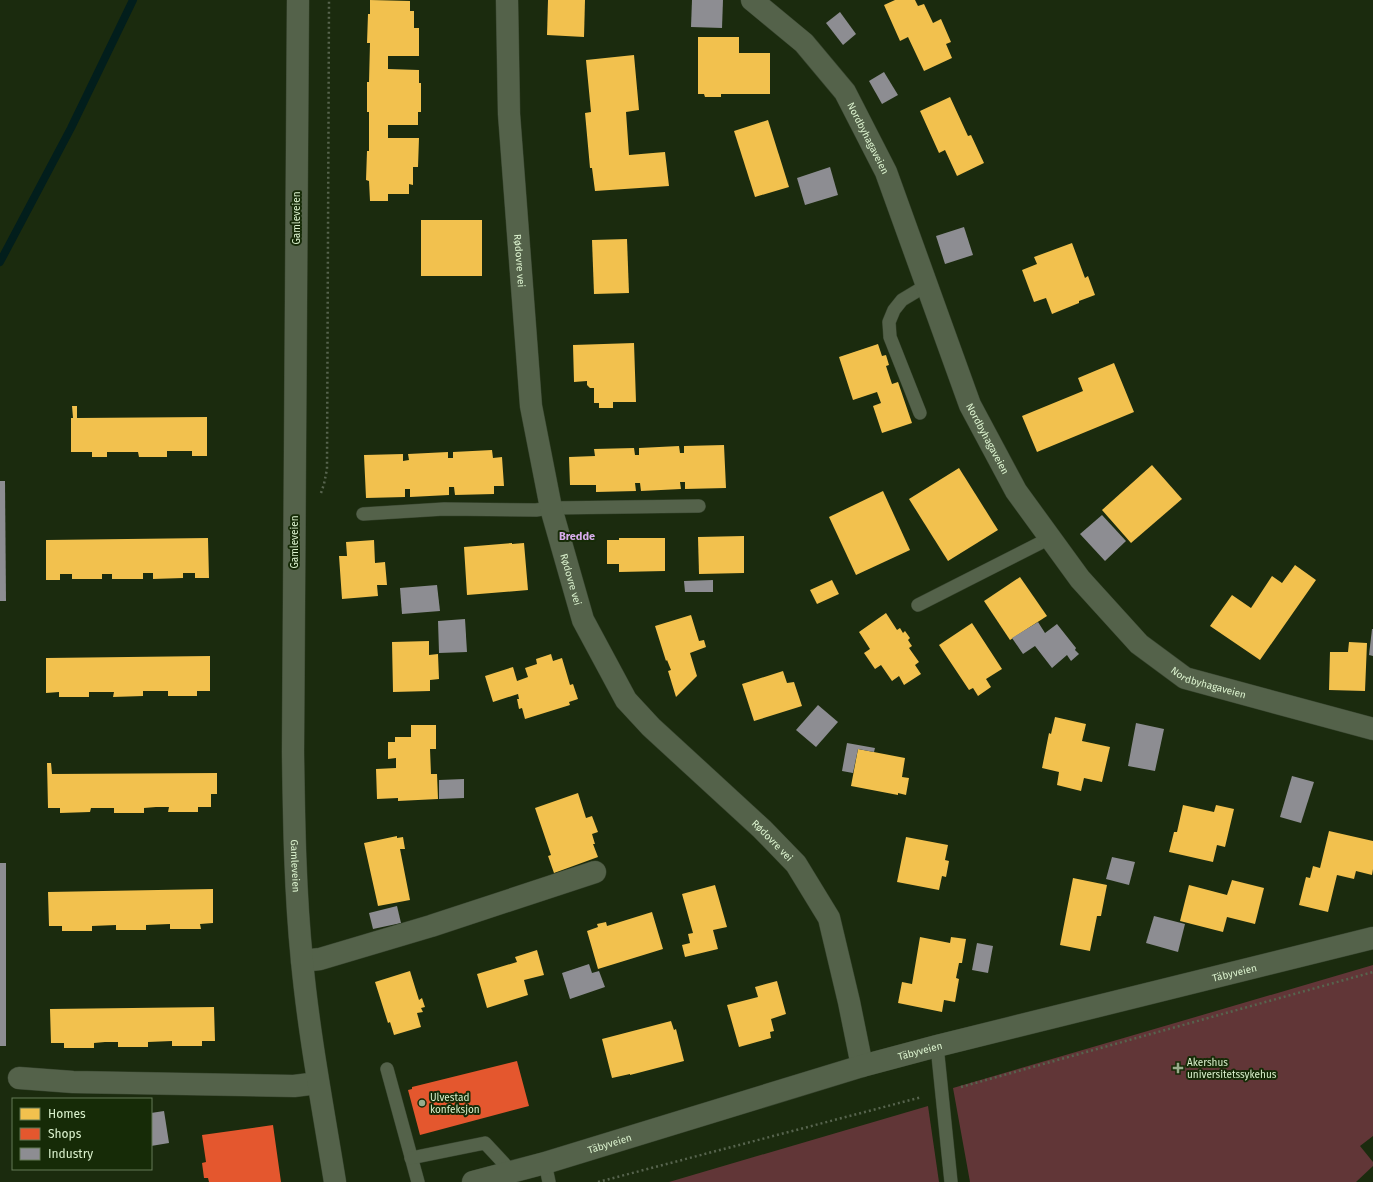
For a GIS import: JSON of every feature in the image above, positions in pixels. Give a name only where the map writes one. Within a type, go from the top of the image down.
[{"type":"street","name":"Gamleveien","points":[[298,0],[293,760],[295,857],[302,961],[318,1083],[335,1182]]},
{"type":"street","name":"Rødovre vei","points":[[507,0],[509,114],[531,406],[551,508],[583,620],[626,700],[651,727],[762,829],[796,864],[829,918],[849,1002],[862,1066]]},
{"type":"street","name":"Nordbyhagaveien","points":[[752,0],[804,43],[845,92],[886,172],[970,405],[1016,491],[1080,579],[1139,644],[1185,678],[1373,729]]},
{"type":"street","points":[[302,961],[320,959],[431,926],[595,872]]},
{"type":"street","name":"Täbyveien","points":[[473,1182],[512,1172],[547,1173],[862,1066],[1373,938]]},
{"type":"street","points":[[19,1078],[73,1082],[294,1086],[318,1083]]},
{"type":"lane","points":[[920,413],[890,337],[889,322],[894,310],[902,300],[927,285]]},
{"type":"lane","points":[[363,514],[444,509],[536,510],[551,508],[699,506]]},
{"type":"lane","points":[[918,605],[1050,538]]},
{"type":"lane","points":[[937,1046],[951,1182]]},
{"type":"lane","points":[[387,1069],[418,1182]]},
{"type":"lane","points":[[411,1158],[485,1143],[512,1172]]},
{"type":"path","points":[[294,520],[320,494],[327,469],[329,0]]},
{"type":"path","points":[[598,1182],[941,1092],[1373,972]]},
{"type":"shaded area","name":"Akershus universitetssykehus","points":[[1373,965],[1373,1136],[1360,1146],[1373,1162],[1373,1166],[1356,1182],[970,1182],[953,1088]]},
{"type":"shaded area","points":[[928,1106],[939,1182],[669,1182]]},
{"type":"building: Homes","points":[[370,0],[410,1],[410,11],[414,11],[414,28],[419,28],[419,56],[388,56],[388,69],[419,70],[419,83],[421,83],[421,112],[418,112],[418,125],[388,125],[388,138],[419,138],[418,167],[413,167],[413,185],[409,184],[409,194],[388,194],[388,201],[370,201],[369,181],[366,180],[367,151],[369,151],[367,82],[369,82],[370,43],[367,43]]},
{"type":"building: Homes","points":[[548,0],[585,0],[584,37],[547,35]]},
{"type":"building: Homes","points":[[895,0],[915,0],[918,6],[924,4],[933,23],[941,19],[951,42],[946,44],[952,58],[924,71],[908,37],[900,41],[884,5]]},
{"type":"building: Homes","points":[[698,37],[739,37],[739,53],[770,53],[770,94],[721,94],[721,97],[705,97],[704,94],[698,94]]},
{"type":"building: Homes","points":[[634,55],[639,110],[626,112],[629,155],[665,152],[669,186],[595,191],[592,168],[590,168],[585,113],[591,112],[586,60]]},
{"type":"building: Homes","points":[[950,97],[968,136],[971,135],[984,163],[957,176],[945,150],[939,153],[920,111]]},
{"type":"building: Homes","points":[[768,120],[789,187],[755,197],[734,131]]},
{"type":"building: Homes","points":[[421,220],[482,220],[482,276],[421,276]]},
{"type":"building: Homes","points":[[627,239],[629,293],[594,294],[592,240]]},
{"type":"building: Homes","points":[[1072,243],[1085,278],[1088,276],[1095,295],[1052,314],[1046,298],[1034,302],[1022,270],[1037,264],[1034,257]]},
{"type":"building: Homes","points":[[634,343],[636,402],[613,402],[613,408],[599,408],[599,403],[594,403],[594,388],[590,388],[587,385],[587,381],[574,382],[573,345]]},
{"type":"building: Homes","points":[[878,344],[882,356],[886,355],[889,365],[886,366],[892,384],[898,382],[912,423],[882,433],[873,406],[881,403],[877,392],[853,400],[839,357]]},
{"type":"building: Homes","points":[[1114,363],[1134,412],[1037,452],[1022,416],[1083,391],[1078,378]]},
{"type":"building: Homes","points":[[72,406],[77,406],[77,418],[207,417],[207,456],[192,456],[192,451],[167,451],[167,457],[139,457],[138,452],[107,452],[107,457],[92,457],[92,452],[71,452],[71,418],[73,418]]},
{"type":"building: Homes","points":[[724,445],[726,488],[685,489],[685,482],[680,482],[681,489],[641,491],[640,483],[635,483],[636,491],[596,492],[596,485],[570,485],[569,457],[595,456],[594,449],[634,448],[635,455],[639,455],[639,448],[679,446],[680,453],[684,453],[684,446]]},
{"type":"building: Homes","points":[[492,450],[493,458],[502,457],[504,486],[494,486],[494,494],[455,495],[454,487],[449,487],[449,495],[410,497],[410,489],[405,489],[405,497],[366,498],[364,455],[403,454],[403,461],[409,460],[408,454],[448,452],[448,458],[453,458],[453,452]]},
{"type":"building: Homes","points":[[1152,465],[1182,499],[1131,543],[1102,510]]},
{"type":"building: Homes","points":[[959,468],[998,530],[948,561],[909,499]]},
{"type":"building: Homes","points":[[883,491],[910,550],[856,575],[829,517]]},
{"type":"building: Homes","points":[[744,536],[744,573],[699,574],[698,537]]},
{"type":"building: Homes","points":[[208,538],[209,578],[195,578],[195,573],[183,573],[183,578],[153,579],[153,573],[143,573],[143,579],[112,579],[112,574],[102,574],[102,579],[72,579],[72,574],[60,574],[60,580],[46,580],[46,540]]},
{"type":"building: Homes","points":[[619,538],[665,538],[665,571],[619,572],[619,564],[607,564],[607,540],[619,540]]},
{"type":"building: Homes","points":[[374,540],[375,563],[385,562],[387,585],[377,585],[378,596],[342,599],[339,556],[347,556],[346,542]]},
{"type":"building: Homes","points":[[524,543],[528,590],[467,595],[464,547]]},
{"type":"building: Homes","points":[[1295,565],[1316,580],[1260,660],[1210,626],[1232,595],[1251,608],[1272,576],[1282,583]]},
{"type":"building: Homes","points":[[1020,577],[1047,616],[1010,640],[984,601]]},
{"type":"building: Homes","points":[[832,580],[839,594],[817,604],[810,590]]},
{"type":"building: Homes","points":[[886,613],[897,630],[900,628],[903,633],[905,631],[910,638],[908,640],[912,646],[909,648],[919,662],[915,665],[921,674],[904,685],[899,676],[892,681],[881,665],[875,669],[864,653],[870,649],[859,632]]},
{"type":"building: Homes","points":[[691,615],[699,641],[704,640],[706,647],[690,653],[697,676],[676,697],[668,671],[671,670],[667,660],[666,661],[655,626]]},
{"type":"building: Homes","points":[[972,623],[1002,669],[986,679],[991,687],[978,696],[973,688],[969,690],[939,645]]},
{"type":"building: Homes","points":[[429,641],[429,655],[438,654],[439,679],[430,680],[430,691],[393,692],[392,642]]},
{"type":"building: Homes","points":[[1349,642],[1367,643],[1365,691],[1329,690],[1330,652],[1348,652]]},
{"type":"building: Homes","points":[[551,654],[553,661],[562,658],[570,685],[573,684],[578,699],[569,702],[570,705],[525,719],[522,708],[519,709],[517,699],[519,699],[518,694],[493,702],[485,676],[513,667],[517,681],[528,677],[525,668],[537,664],[536,659]]},
{"type":"building: Homes","points":[[210,656],[210,691],[197,691],[197,696],[168,696],[168,691],[143,691],[143,696],[113,697],[114,692],[89,692],[89,697],[59,697],[59,692],[46,693],[46,658]]},
{"type":"building: Homes","points":[[783,671],[787,683],[794,682],[802,706],[754,721],[742,684]]},
{"type":"building: Homes","points":[[1055,717],[1086,724],[1082,741],[1110,747],[1102,782],[1084,778],[1081,791],[1057,785],[1059,772],[1042,768],[1049,733],[1051,734]]},
{"type":"building: Homes","points":[[411,725],[436,725],[436,749],[430,749],[431,774],[437,774],[438,799],[398,801],[398,798],[377,799],[376,769],[396,768],[396,758],[388,759],[388,742],[395,742],[395,737],[411,737]]},
{"type":"building: Homes","points":[[858,749],[905,758],[902,777],[909,778],[906,795],[898,793],[898,795],[851,786]]},
{"type":"building: Homes","points":[[47,763],[51,763],[52,774],[217,773],[217,794],[211,794],[211,807],[198,807],[198,812],[168,812],[169,807],[156,807],[144,808],[144,813],[114,813],[114,808],[91,808],[90,812],[60,813],[60,808],[48,808]]},
{"type":"building: Homes","points":[[578,793],[586,818],[592,816],[598,832],[592,834],[595,844],[593,844],[598,857],[554,873],[548,856],[551,855],[535,808]]},
{"type":"building: Homes","points":[[1183,805],[1214,812],[1216,805],[1234,809],[1225,847],[1217,845],[1213,862],[1169,852],[1174,832],[1177,832]]},
{"type":"building: Homes","points":[[1329,831],[1373,841],[1373,869],[1372,875],[1356,871],[1354,879],[1337,875],[1328,912],[1299,905],[1306,877],[1310,878],[1313,866],[1320,868]]},
{"type":"building: Homes","points":[[397,836],[397,838],[403,837],[405,849],[400,849],[410,900],[378,906],[364,843]]},
{"type":"building: Homes","points":[[906,837],[948,845],[945,860],[949,861],[946,877],[942,876],[939,890],[897,882]]},
{"type":"building: Homes","points":[[1073,878],[1107,885],[1101,916],[1097,916],[1090,951],[1060,945]]},
{"type":"building: Homes","points":[[1232,880],[1264,888],[1255,924],[1227,917],[1223,932],[1180,921],[1189,885],[1227,895]]},
{"type":"building: Homes","points":[[715,885],[727,927],[713,930],[718,949],[685,957],[682,945],[690,943],[688,934],[693,933],[682,894]]},
{"type":"building: Homes","points":[[213,889],[213,923],[200,924],[201,929],[170,929],[170,924],[146,925],[146,930],[116,930],[116,925],[92,926],[92,931],[62,931],[62,926],[49,926],[48,892]]},
{"type":"building: Homes","points":[[652,912],[663,949],[598,969],[587,931],[598,927],[597,924],[606,922],[607,926]]},
{"type":"building: Homes","points":[[920,937],[950,943],[951,937],[966,939],[962,963],[959,963],[956,978],[959,979],[955,1002],[944,1000],[942,1012],[898,1003],[902,982],[912,984]]},
{"type":"building: Homes","points":[[537,950],[544,975],[524,980],[528,995],[487,1008],[477,974],[517,962],[515,957]]},
{"type":"building: Homes","points":[[410,971],[419,1000],[422,998],[425,1007],[421,1008],[423,1012],[417,1013],[421,1027],[394,1035],[390,1022],[388,1023],[375,982]]},
{"type":"building: Homes","points":[[777,981],[786,1014],[771,1019],[774,1031],[770,1032],[771,1038],[739,1047],[727,1005],[758,997],[755,987]]},
{"type":"building: Homes","points":[[214,1007],[215,1041],[202,1041],[202,1046],[172,1046],[172,1041],[148,1042],[148,1047],[118,1047],[118,1042],[105,1042],[94,1043],[94,1048],[64,1048],[64,1043],[51,1043],[50,1009]]},
{"type":"building: Homes","points":[[671,1021],[674,1030],[676,1029],[684,1061],[630,1075],[612,1078],[602,1039]]},
{"type":"building: Shops","points":[[517,1061],[529,1106],[420,1135],[408,1090],[412,1089],[412,1087]]},
{"type":"building: Shops","points":[[273,1125],[281,1182],[209,1182],[208,1178],[204,1178],[202,1163],[206,1162],[202,1135]]},
{"type":"building: Industry","points":[[692,0],[723,0],[722,28],[691,27]]},
{"type":"building: Industry","points":[[840,12],[856,34],[843,45],[826,23]]},
{"type":"building: Industry","points":[[884,72],[898,95],[882,104],[869,81]]},
{"type":"building: Industry","points":[[830,167],[838,195],[805,205],[797,178]]},
{"type":"building: Industry","points":[[964,227],[973,255],[945,264],[936,236]]},
{"type":"building: Industry","points":[[0,481],[5,481],[6,601],[0,601]]},
{"type":"building: Industry","points":[[1102,515],[1126,541],[1105,561],[1080,534]]},
{"type":"building: Industry","points":[[713,580],[713,592],[685,592],[684,581]]},
{"type":"building: Industry","points":[[437,585],[440,611],[402,614],[400,588]]},
{"type":"building: Industry","points":[[465,619],[467,652],[439,653],[438,621]]},
{"type":"building: Industry","points":[[1038,622],[1045,633],[1057,624],[1079,654],[1071,661],[1067,655],[1052,668],[1035,646],[1023,654],[1012,638]]},
{"type":"building: Industry","points":[[1373,629],[1373,656],[1369,655]]},
{"type":"building: Industry","points":[[818,705],[838,722],[816,747],[796,730]]},
{"type":"building: Industry","points":[[1136,723],[1164,729],[1155,771],[1128,766]]},
{"type":"building: Industry","points":[[847,743],[875,748],[874,752],[858,749],[853,773],[842,771]]},
{"type":"building: Industry","points":[[1292,776],[1314,782],[1301,823],[1280,817]]},
{"type":"building: Industry","points":[[464,779],[464,798],[439,799],[439,780]]},
{"type":"building: Industry","points":[[1112,857],[1135,862],[1129,885],[1106,879]]},
{"type":"building: Industry","points":[[0,863],[6,863],[6,1046],[0,1046]]},
{"type":"building: Industry","points":[[397,906],[401,923],[373,929],[369,913]]},
{"type":"building: Industry","points":[[1154,916],[1185,924],[1178,952],[1146,943]]},
{"type":"building: Industry","points":[[977,943],[993,946],[988,973],[972,970]]},
{"type":"building: Industry","points":[[589,964],[592,973],[599,971],[605,987],[570,999],[562,973]]},
{"type":"building: Industry","points":[[164,1111],[169,1143],[152,1146],[152,1113]]},
{"type":"waterway","points":[[0,262],[71,128],[133,0]]},
{"type":"place","name":"Akershus universitetssykehus","points":[[1178,1068]]},
{"type":"place","name":"Ulvestad konfeksjon","points":[[422,1103]]},
{"type":"district","name":"Bredde","points":[[577,536]]}]
